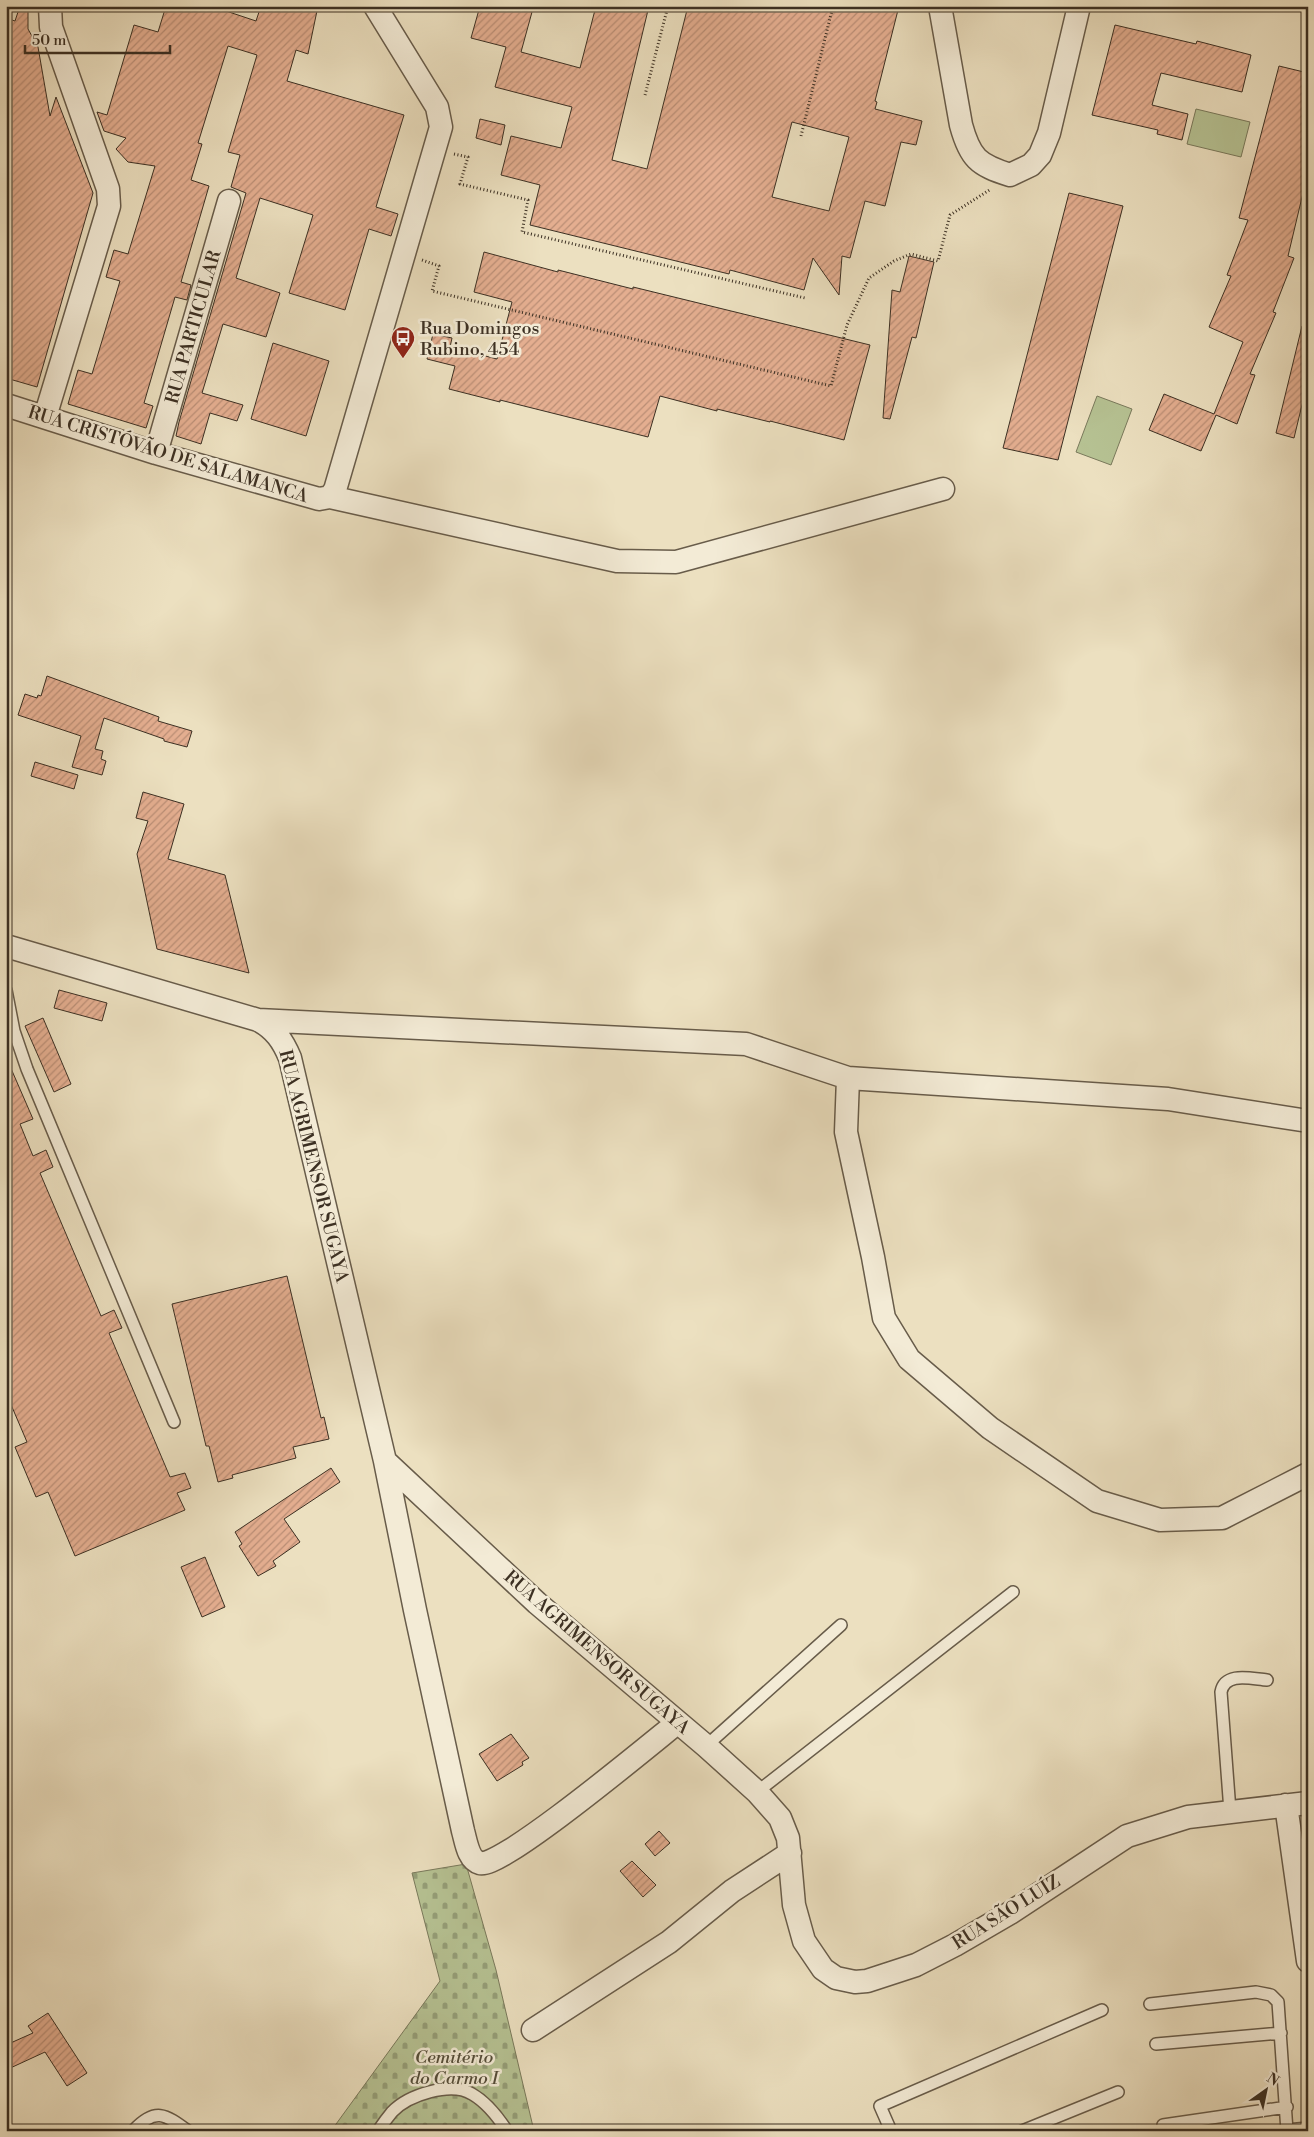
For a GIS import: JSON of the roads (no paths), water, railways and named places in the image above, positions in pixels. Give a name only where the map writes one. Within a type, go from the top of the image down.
[{"type":"street","points":[[45,417],[109,206],[108,189],[52,27],[50,6]]},
{"type":"street","points":[[330,497],[335,490],[441,127],[438,107],[375,6]]},
{"type":"street","points":[[940,6],[966,144],[973,156],[984,165],[1003,173],[1031,165],[1040,155],[1049,133],[1078,6]]},
{"type":"street","name":"RUA PARTICULAR","points":[[156,453],[229,201]]},
{"type":"street","name":"RUA CRISTÓVÃO DE SALAMANCA","points":[[6,405],[156,453],[319,499],[330,497],[617,561],[676,562],[943,489]]},
{"type":"street","name":"RUA AGRIMENSOR SUGAYA","points":[[6,946],[258,1020],[273,1029],[283,1042],[290,1058],[386,1461],[415,1610],[463,1831],[470,1853],[475,1860],[481,1864],[492,1862],[516,1847],[546,1826],[677,1723]]},
{"type":"street","points":[[258,1020],[746,1044],[848,1078],[1168,1099],[1308,1121]]},
{"type":"street","points":[[848,1078],[846,1132],[884,1318],[909,1359],[990,1428],[1097,1501],[1160,1520],[1222,1518],[1308,1474]]},
{"type":"street","name":"RUA AGRIMENSOR SUGAYA","points":[[386,1461],[537,1603],[706,1746],[757,1792],[780,1818],[788,1838],[790,1853]]},
{"type":"street","points":[[1297,1804],[1308,1961]]},
{"type":"street","name":"RUA SÃO LUÍZ","points":[[790,1853],[794,1905],[804,1940],[828,1974],[855,1982],[866,1981],[916,1965],[955,1945],[1010,1913],[1127,1836],[1188,1817],[1297,1804]]},
{"type":"street","points":[[534,2030],[669,1942],[732,1891],[790,1853]]},
{"type":"lane","points":[[6,990],[14,1031],[27,1069],[174,1422]]},
{"type":"lane","points":[[757,1792],[1013,1592]]},
{"type":"lane","points":[[706,1746],[841,1625]]},
{"type":"lane","points":[[1230,1811],[1221,1692],[1222,1684],[1228,1680],[1238,1678],[1268,1680]]},
{"type":"lane","points":[[1150,2004],[1256,1992],[1271,1995],[1278,2002],[1287,2130],[1308,2128]]},
{"type":"lane","points":[[891,2131],[880,2106],[1102,2010]]},
{"type":"lane","points":[[1156,2044],[1281,2033]]},
{"type":"lane","points":[[378,2131],[393,2111],[411,2098],[432,2091],[450,2089],[470,2092],[483,2103],[507,2131]]},
{"type":"lane","points":[[1022,2131],[1118,2092]]},
{"type":"lane","points":[[1163,2125],[1286,2107]]},
{"type":"lane","points":[[132,2131],[143,2119],[154,2115],[166,2115],[188,2131]]},
{"type":"place","name":"Rua Domingos Rubino, 454","points":[[403,359]]},
{"type":"park label","name":"Cemitério do Carmo I","points":[[454,2067]]}]
